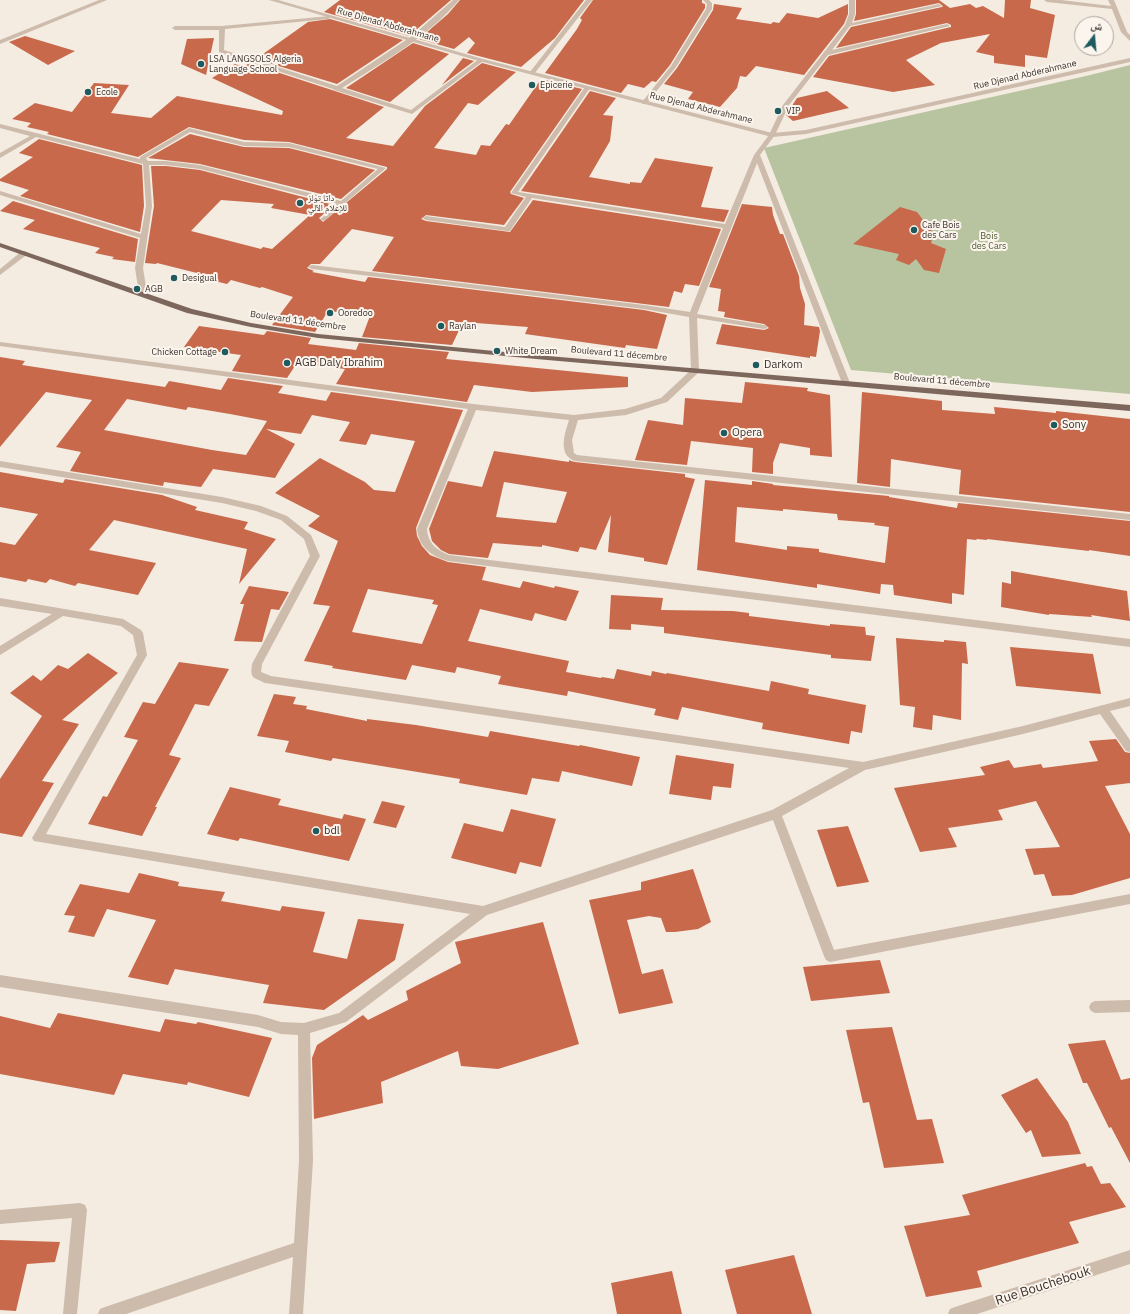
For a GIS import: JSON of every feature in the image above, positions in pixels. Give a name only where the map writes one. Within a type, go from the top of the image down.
[{"type":"main road","name":"Boulevard 11 décembre","points":[[0,245],[190,310],[251,325],[318,336],[695,371],[1130,408]]},
{"type":"street","points":[[0,42],[104,0]]},
{"type":"street","name":"Rue Djenad Abderahmane","points":[[272,0],[481,60],[772,135],[813,130],[1130,60]]},
{"type":"street","points":[[336,89],[411,41],[446,12],[456,0]]},
{"type":"street","points":[[532,73],[590,0]]},
{"type":"street","points":[[644,103],[673,66],[709,9],[710,4],[706,0]]},
{"type":"street","points":[[0,344],[473,407],[574,418],[626,412],[664,400],[695,371],[692,326],[693,315],[727,227],[757,156],[772,135],[786,105],[848,25],[852,14],[852,0]]},
{"type":"street","points":[[1047,0],[1114,8]]},
{"type":"street","points":[[1111,0],[1124,32],[1130,40]]},
{"type":"street","points":[[848,25],[939,6]]},
{"type":"street","points":[[175,28],[222,28],[328,17]]},
{"type":"street","points":[[827,53],[946,26]]},
{"type":"street","points":[[222,28],[220,52],[412,112],[481,60]]},
{"type":"street","points":[[587,88],[514,192],[727,227]]},
{"type":"street","points":[[0,126],[34,136],[146,163],[166,163],[200,168],[341,203]]},
{"type":"street","points":[[143,293],[139,268],[149,206],[146,163],[142,158],[189,130],[244,144],[289,145],[383,168],[341,203],[324,220]]},
{"type":"street","points":[[0,156],[34,136]]},
{"type":"street","points":[[757,156],[846,383]]},
{"type":"street","points":[[0,192],[144,237]]},
{"type":"street","points":[[426,218],[507,229],[531,195]]},
{"type":"street","points":[[0,273],[25,253]]},
{"type":"street","points":[[312,267],[636,306],[764,327]]},
{"type":"street","points":[[473,407],[422,529],[424,542],[427,547],[448,558],[1130,643]]},
{"type":"street","points":[[574,418],[567,447],[569,452],[575,458],[1130,518]]},
{"type":"street","points":[[0,464],[222,500],[258,508],[284,518],[308,537],[315,556],[257,664],[256,674],[268,680],[863,766]]},
{"type":"street","points":[[0,602],[123,623],[138,633],[142,655],[38,838],[483,911]]},
{"type":"street","points":[[0,652],[63,612]]},
{"type":"street","points":[[0,981],[250,1020],[281,1028],[304,1029],[342,1018],[483,911],[776,814],[863,766],[1103,710],[1130,702]]},
{"type":"street","points":[[1103,710],[1130,748]]},
{"type":"street","points":[[776,814],[830,956],[1130,899]]},
{"type":"street","points":[[1095,1007],[1130,1006]]},
{"type":"street","points":[[296,1314],[306,1161],[304,1029]]},
{"type":"street","points":[[0,1217],[80,1210],[70,1314]]},
{"type":"street","points":[[105,1314],[300,1248]]},
{"type":"street","name":"Rue Bouchebouk","points":[[955,1314],[1130,1258]]},
{"type":"green space","name":"Bois des Cars","points":[[1130,65],[1130,394],[851,370],[764,148]]},
{"type":"building","points":[[340,0],[451,0],[409,36],[324,12]]},
{"type":"building","points":[[460,0],[584,0],[555,38],[521,67],[467,53],[475,43],[469,37],[454,49],[419,39],[448,14]]},
{"type":"building","points":[[593,0],[702,0],[702,3],[705,4],[705,8],[670,65],[656,82],[652,81],[644,88],[628,84],[621,93],[545,73],[577,29],[582,20],[580,18]]},
{"type":"building","points":[[856,0],[939,0],[950,8],[970,4],[976,8],[983,6],[1004,18],[1005,0],[1031,0],[1030,8],[1055,15],[1047,58],[1025,55],[1025,67],[994,63],[994,56],[976,52],[990,34],[941,43],[906,60],[935,85],[893,92],[813,77],[829,56],[951,27],[951,25],[947,23],[836,48],[851,27],[943,6],[939,3],[854,21],[856,14]]},
{"type":"building","points":[[714,4],[742,8],[736,19],[771,24],[773,22],[779,23],[787,13],[818,18],[848,4],[848,14],[844,24],[804,75],[756,66],[746,77],[740,76],[737,88],[720,107],[688,99],[693,92],[664,84],[677,68],[713,10]]},
{"type":"building","points":[[330,19],[403,40],[337,84],[256,59],[308,22]]},
{"type":"building","points":[[25,36],[75,51],[48,65],[9,42]]},
{"type":"building","points":[[214,38],[206,75],[181,64],[187,39]]},
{"type":"building","points":[[413,43],[449,54],[390,102],[346,88]]},
{"type":"building","points":[[463,58],[474,61],[442,85]]},
{"type":"building","points":[[249,63],[384,107],[346,138],[393,146],[425,106],[482,63],[516,72],[478,105],[468,103],[434,148],[476,155],[481,145],[490,146],[506,124],[509,125],[541,79],[582,89],[510,192],[511,194],[524,198],[504,225],[426,215],[421,219],[426,221],[510,232],[533,200],[721,229],[699,286],[685,284],[682,293],[674,291],[669,307],[372,271],[394,237],[352,229],[320,264],[311,264],[307,268],[314,271],[312,272],[365,282],[368,277],[644,310],[667,315],[657,349],[626,345],[625,348],[525,334],[528,327],[463,322],[452,345],[362,337],[370,316],[328,311],[315,332],[272,325],[293,297],[262,287],[260,288],[231,280],[227,284],[198,277],[201,274],[157,263],[145,263],[154,206],[151,166],[166,166],[200,170],[334,205],[319,218],[323,222],[387,169],[387,167],[289,142],[244,140],[189,127],[138,157],[47,134],[49,132],[27,127],[31,123],[12,119],[35,103],[72,112],[94,83],[129,85],[111,113],[151,118],[177,96],[282,115],[283,111],[212,78],[235,64],[244,67]],"holes":[[[221,200],[274,204],[271,208],[310,215],[272,249],[263,247],[261,249],[191,231]]]},
{"type":"building","points":[[590,91],[616,98],[603,115],[613,116],[610,141],[589,177],[630,184],[630,182],[641,183],[655,158],[713,167],[701,207],[729,210],[724,222],[521,191]]},
{"type":"building","points":[[827,91],[849,108],[793,121],[786,115],[797,98]]},
{"type":"building","points":[[190,134],[244,147],[289,148],[375,170],[341,199],[200,164],[148,158]]},
{"type":"building","points":[[39,139],[142,165],[144,206],[140,232],[20,196],[29,190],[0,181],[0,179],[33,157],[19,153]]},
{"type":"building","points":[[13,201],[138,239],[135,262],[112,259],[114,257],[95,253],[100,248],[23,229],[35,220],[0,211]]},
{"type":"building","points":[[742,204],[772,207],[773,215],[780,234],[783,234],[799,276],[800,288],[805,304],[804,325],[819,327],[820,331],[816,357],[810,356],[810,358],[716,344],[722,324],[764,330],[769,328],[764,324],[724,317],[725,312],[718,311],[721,289],[709,287]]},
{"type":"building","points":[[900,207],[917,212],[934,234],[931,243],[946,249],[939,273],[924,270],[916,259],[909,265],[896,260],[899,254],[853,244]]},
{"type":"building","points":[[199,326],[264,335],[267,331],[311,338],[308,344],[356,350],[359,343],[449,352],[446,359],[628,377],[628,387],[532,392],[474,385],[467,402],[336,384],[345,369],[297,363],[287,378],[232,371],[241,355],[184,347]]},
{"type":"building","points":[[0,357],[25,361],[22,365],[165,387],[169,381],[221,390],[228,378],[283,386],[278,393],[326,401],[331,392],[463,410],[416,528],[417,536],[422,546],[430,555],[448,562],[486,567],[482,580],[520,588],[523,581],[554,588],[555,586],[579,591],[566,621],[535,613],[532,621],[480,609],[468,641],[569,661],[566,672],[601,678],[614,679],[617,669],[651,676],[652,671],[667,673],[769,691],[771,681],[809,689],[808,694],[866,705],[862,733],[851,731],[849,744],[762,729],[763,723],[682,707],[678,720],[654,715],[656,709],[568,691],[567,696],[498,684],[501,676],[457,667],[455,673],[412,665],[406,680],[332,668],[333,666],[304,661],[330,606],[313,604],[338,541],[308,526],[320,516],[275,493],[320,458],[365,482],[374,490],[395,492],[415,441],[371,434],[366,445],[339,441],[350,422],[312,415],[301,434],[266,429],[295,444],[275,478],[213,469],[201,487],[164,482],[163,486],[70,471],[81,452],[56,447],[92,400],[46,392],[0,447]],"holes":[[[127,399],[186,410],[188,407],[267,421],[246,455],[104,430]],[[368,589],[434,600],[432,604],[438,605],[422,644],[352,632]]]},
{"type":"building","points":[[745,382],[808,388],[807,391],[830,395],[832,457],[810,455],[810,448],[780,443],[773,463],[773,474],[752,472],[753,448],[691,441],[687,465],[635,460],[648,420],[683,425],[685,398],[742,403]]},
{"type":"building","points":[[862,392],[942,401],[942,410],[995,414],[994,407],[1056,413],[1056,411],[1130,419],[1130,512],[959,494],[961,470],[891,459],[890,487],[857,483]]},
{"type":"building","points":[[494,451],[569,462],[569,460],[575,462],[685,474],[685,477],[695,479],[667,565],[644,561],[644,558],[608,552],[611,515],[596,550],[580,547],[578,552],[542,545],[542,547],[493,543],[488,558],[449,554],[441,550],[432,541],[429,529],[448,481],[482,487]],"holes":[[[504,482],[567,492],[556,523],[496,517]]]},
{"type":"building","points":[[0,472],[63,483],[65,479],[162,495],[197,507],[195,510],[248,522],[244,529],[276,539],[239,584],[247,549],[114,520],[89,550],[156,563],[138,595],[78,583],[75,586],[50,579],[46,583],[28,579],[26,582],[0,577],[0,542],[15,545],[38,514],[0,507]]},
{"type":"building","points":[[705,480],[752,485],[752,481],[773,485],[889,496],[957,508],[958,503],[1130,521],[1130,556],[987,539],[967,539],[964,595],[952,593],[952,604],[894,595],[893,585],[881,584],[880,594],[817,584],[817,588],[697,570]],"holes":[[[737,507],[783,511],[783,509],[837,514],[838,520],[875,523],[874,525],[889,527],[885,563],[819,552],[819,549],[787,546],[787,550],[735,542]]]},
{"type":"building","points":[[1011,571],[1127,591],[1130,621],[1091,615],[1092,617],[1049,615],[1001,607],[1002,582],[1011,584]]},
{"type":"building","points":[[249,586],[289,592],[279,610],[271,609],[262,642],[234,641],[244,604],[240,604]]},
{"type":"building","points":[[611,595],[663,598],[661,610],[733,611],[749,613],[749,616],[830,626],[830,624],[865,627],[866,635],[875,636],[871,661],[831,658],[831,655],[664,633],[664,627],[631,624],[631,630],[609,629]]},
{"type":"building","points":[[896,638],[944,642],[944,640],[966,642],[968,664],[962,663],[961,720],[933,715],[932,730],[913,727],[915,707],[900,705]]},
{"type":"building","points":[[1010,647],[1093,654],[1101,694],[1016,686]]},
{"type":"building","points":[[88,653],[118,673],[62,720],[79,724],[42,781],[54,783],[22,837],[0,833],[0,779],[42,716],[10,693],[33,675],[41,681],[58,665],[68,669]]},
{"type":"building","points":[[179,662],[229,669],[209,706],[195,704],[169,755],[181,758],[155,807],[157,807],[142,836],[88,824],[103,796],[107,797],[138,740],[124,737],[143,702],[155,704]]},
{"type":"building","points":[[274,694],[296,697],[293,704],[307,706],[306,709],[367,721],[367,719],[416,725],[488,737],[490,731],[580,745],[640,757],[632,786],[562,771],[559,782],[532,778],[527,795],[459,783],[460,779],[333,758],[331,761],[285,752],[289,741],[257,736]]},
{"type":"building","points":[[1116,739],[1125,752],[1130,753],[1130,783],[1105,786],[1130,834],[1130,878],[1072,895],[1052,896],[1044,874],[1034,875],[1025,849],[1060,847],[1036,801],[998,810],[1003,820],[948,828],[957,847],[920,852],[894,788],[985,775],[980,767],[1009,760],[1014,768],[1041,764],[1043,768],[1098,761],[1089,741]]},
{"type":"building","points":[[676,755],[734,764],[731,788],[713,786],[711,800],[669,794]]},
{"type":"building","points":[[230,787],[281,799],[278,805],[342,819],[344,814],[366,819],[349,861],[240,838],[238,841],[207,834]]},
{"type":"building","points":[[382,801],[405,806],[396,828],[373,823]]},
{"type":"building","points":[[511,809],[556,819],[541,867],[520,862],[516,874],[451,858],[464,823],[503,832]]},
{"type":"building","points":[[848,826],[869,882],[837,887],[817,830]]},
{"type":"building","points":[[693,869],[711,922],[698,929],[666,932],[661,918],[649,916],[627,920],[642,974],[663,969],[673,1003],[619,1014],[589,900],[641,890],[641,882]]},
{"type":"building","points":[[139,873],[179,882],[178,886],[225,892],[221,901],[280,911],[282,906],[325,912],[313,952],[347,959],[358,919],[404,924],[395,960],[324,1010],[263,1003],[269,985],[175,969],[168,985],[128,977],[156,920],[107,909],[94,937],[68,932],[75,916],[64,915],[80,884],[129,893]]},
{"type":"building","points":[[543,922],[579,1044],[498,1069],[461,1066],[458,1051],[381,1082],[383,1103],[314,1119],[312,1058],[317,1045],[363,1015],[368,1020],[408,1000],[406,991],[461,963],[455,942]]},
{"type":"building","points":[[880,960],[890,993],[811,1001],[803,967]]},
{"type":"building","points":[[58,1013],[160,1032],[165,1019],[196,1024],[198,1022],[272,1038],[249,1097],[188,1082],[187,1085],[123,1074],[114,1095],[0,1074],[0,1016],[50,1028]]},
{"type":"building","points":[[892,1027],[917,1120],[932,1119],[944,1163],[884,1168],[869,1102],[863,1103],[846,1030]]},
{"type":"building","points":[[1105,1040],[1121,1080],[1130,1078],[1130,1163],[1111,1127],[1109,1128],[1087,1083],[1083,1083],[1068,1044]]},
{"type":"building","points":[[1037,1078],[1068,1122],[1081,1154],[1042,1157],[1031,1130],[1026,1133],[1001,1095]]},
{"type":"building","points":[[1085,1163],[1087,1167],[1092,1166],[1101,1184],[1110,1183],[1126,1207],[1069,1222],[1079,1243],[977,1271],[982,1287],[926,1297],[904,1226],[970,1215],[962,1195]]},
{"type":"building","points":[[0,1240],[60,1242],[55,1262],[27,1264],[16,1311],[0,1310]]},
{"type":"building","points":[[794,1255],[812,1314],[737,1314],[725,1270]]},
{"type":"building","points":[[672,1271],[682,1314],[617,1314],[611,1283]]},
{"type":"place","name":"LSA LANGSOLS Algeria Language School","points":[[201,64]]},
{"type":"place","name":"Epicerie","points":[[532,85]]},
{"type":"place","name":"Ecole","points":[[88,92]]},
{"type":"place","name":"VIP","points":[[778,111]]},
{"type":"place","name":"داتا تولز للإعلام الآلي","points":[[300,203]]},
{"type":"place","name":"Cafe Bois des Cars","points":[[914,230]]},
{"type":"place","name":"Desigual","points":[[174,278]]},
{"type":"place","name":"AGB","points":[[137,289]]},
{"type":"place","name":"Ooredoo","points":[[330,313]]},
{"type":"place","name":"Raylan","points":[[441,326]]},
{"type":"place","name":"White Dream","points":[[497,351]]},
{"type":"place","name":"Chicken Cottage","points":[[225,352]]},
{"type":"place","name":"AGB Daly Ibrahim","points":[[287,363]]},
{"type":"place","name":"Darkom","points":[[756,365]]},
{"type":"place","name":"Sony","points":[[1054,425]]},
{"type":"place","name":"Opera","points":[[724,433]]},
{"type":"place","name":"bdl","points":[[316,831]]}]
